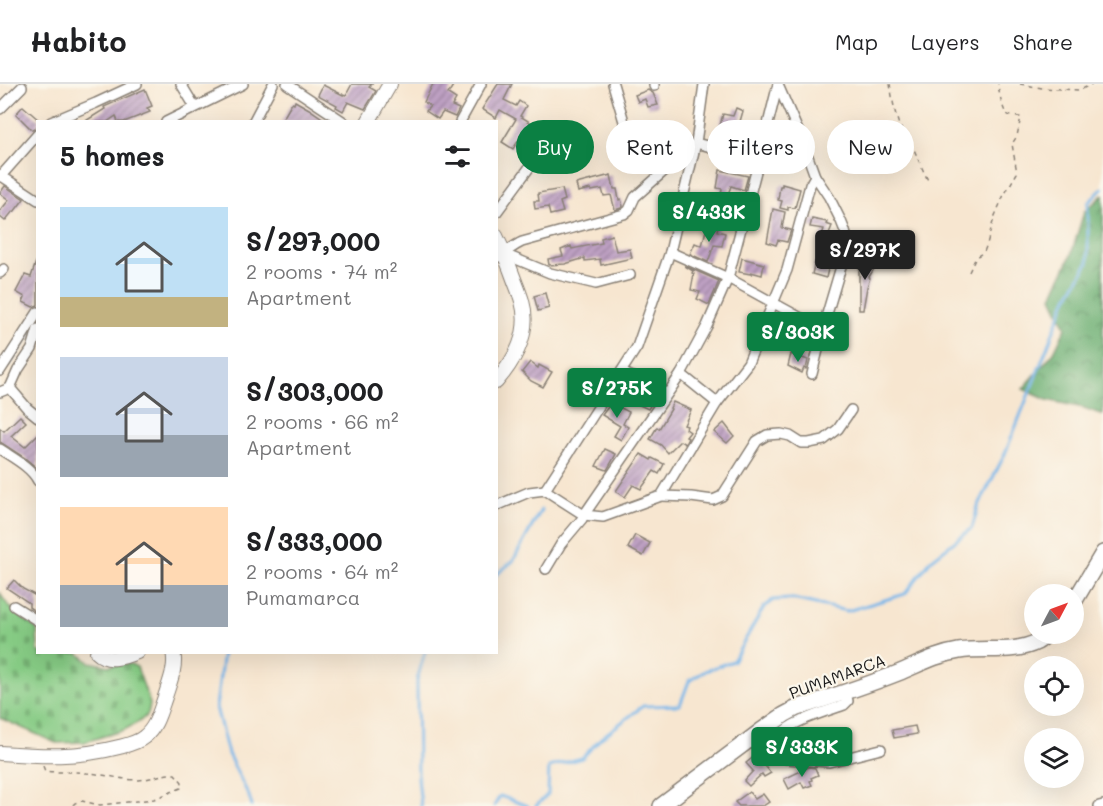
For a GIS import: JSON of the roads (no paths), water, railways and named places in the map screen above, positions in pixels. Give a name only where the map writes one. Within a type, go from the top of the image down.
[{"type":"main road","points":[[1084,586],[1103,553]]},
{"type":"main road","name":"PUMAMARCA","points":[[661,806],[784,715],[797,708],[900,672],[930,658],[959,651],[1018,648],[1031,644]]},
{"type":"street","points":[[56,120],[137,84]]},
{"type":"street","points":[[181,84],[195,107]]},
{"type":"street","points":[[170,120],[243,84]]},
{"type":"street","points":[[254,120],[273,84]]},
{"type":"street","points":[[288,84],[341,120]]},
{"type":"street","points":[[369,120],[390,84]]},
{"type":"street","points":[[461,120],[481,84]]},
{"type":"street","points":[[613,84],[624,120]]},
{"type":"street","points":[[544,490],[638,347],[670,252],[696,143],[704,84]]},
{"type":"street","points":[[769,120],[778,84]]},
{"type":"street","points":[[778,84],[793,120]]},
{"type":"street","points":[[0,109],[22,87]]},
{"type":"street","points":[[36,136],[0,176],[36,199]]},
{"type":"street","points":[[696,143],[707,146]]},
{"type":"street","points":[[500,256],[522,242],[624,214],[635,197],[696,143]]},
{"type":"street","points":[[498,210],[525,174]]},
{"type":"street","points":[[546,570],[561,544],[582,519],[681,374],[707,326],[728,278],[755,174]]},
{"type":"street","points":[[662,496],[717,403],[748,363],[787,270],[810,185],[815,176],[829,197],[846,231],[848,243],[812,374]]},
{"type":"street","points":[[670,252],[728,278],[824,330]]},
{"type":"street","points":[[500,256],[550,273],[596,284],[630,275]]},
{"type":"street","points":[[499,373],[512,360],[522,340],[525,318],[522,302],[500,256]]},
{"type":"street","points":[[0,371],[36,315]]},
{"type":"street","points":[[0,392],[10,388],[18,370],[35,351]]},
{"type":"street","points":[[622,372],[666,393]]},
{"type":"street","points":[[681,374],[717,403]]},
{"type":"street","points":[[10,388],[36,415]]},
{"type":"street","points":[[498,505],[529,492],[544,490],[584,514],[603,517],[662,496],[713,500],[722,496],[757,441],[767,435],[781,434],[790,436],[801,443],[824,440],[838,429],[851,410]]},
{"type":"street","points":[[0,449],[36,477]]},
{"type":"street","points":[[14,606],[36,620]]},
{"type":"street","points":[[99,654],[103,658],[111,659],[130,654]]},
{"type":"street","points":[[0,753],[44,757],[68,756],[108,750],[143,738],[152,729],[162,707],[174,664],[173,654]]},
{"type":"street","points":[[845,692],[848,701],[844,705],[785,730],[778,737],[774,746],[777,755],[787,759],[829,762],[881,749]]},
{"type":"waterway","points":[[536,806],[548,794],[549,767],[582,758],[601,738],[643,706],[680,705],[689,681],[705,671],[733,661],[764,607],[773,600],[793,599],[847,611],[905,594],[931,560],[972,528],[978,507],[1005,454],[1066,300],[1088,263],[1088,203],[1103,188]]},
{"type":"waterway","points":[[9,365],[35,326]]},
{"type":"waterway","points":[[498,573],[513,561],[541,510]]},
{"type":"waterway","points":[[223,654],[216,707],[228,754],[252,806]]},
{"type":"waterway","points":[[421,806],[418,778],[417,680],[424,654]]},
{"type":"waterway","points":[[494,806],[500,796],[528,806]]}]
